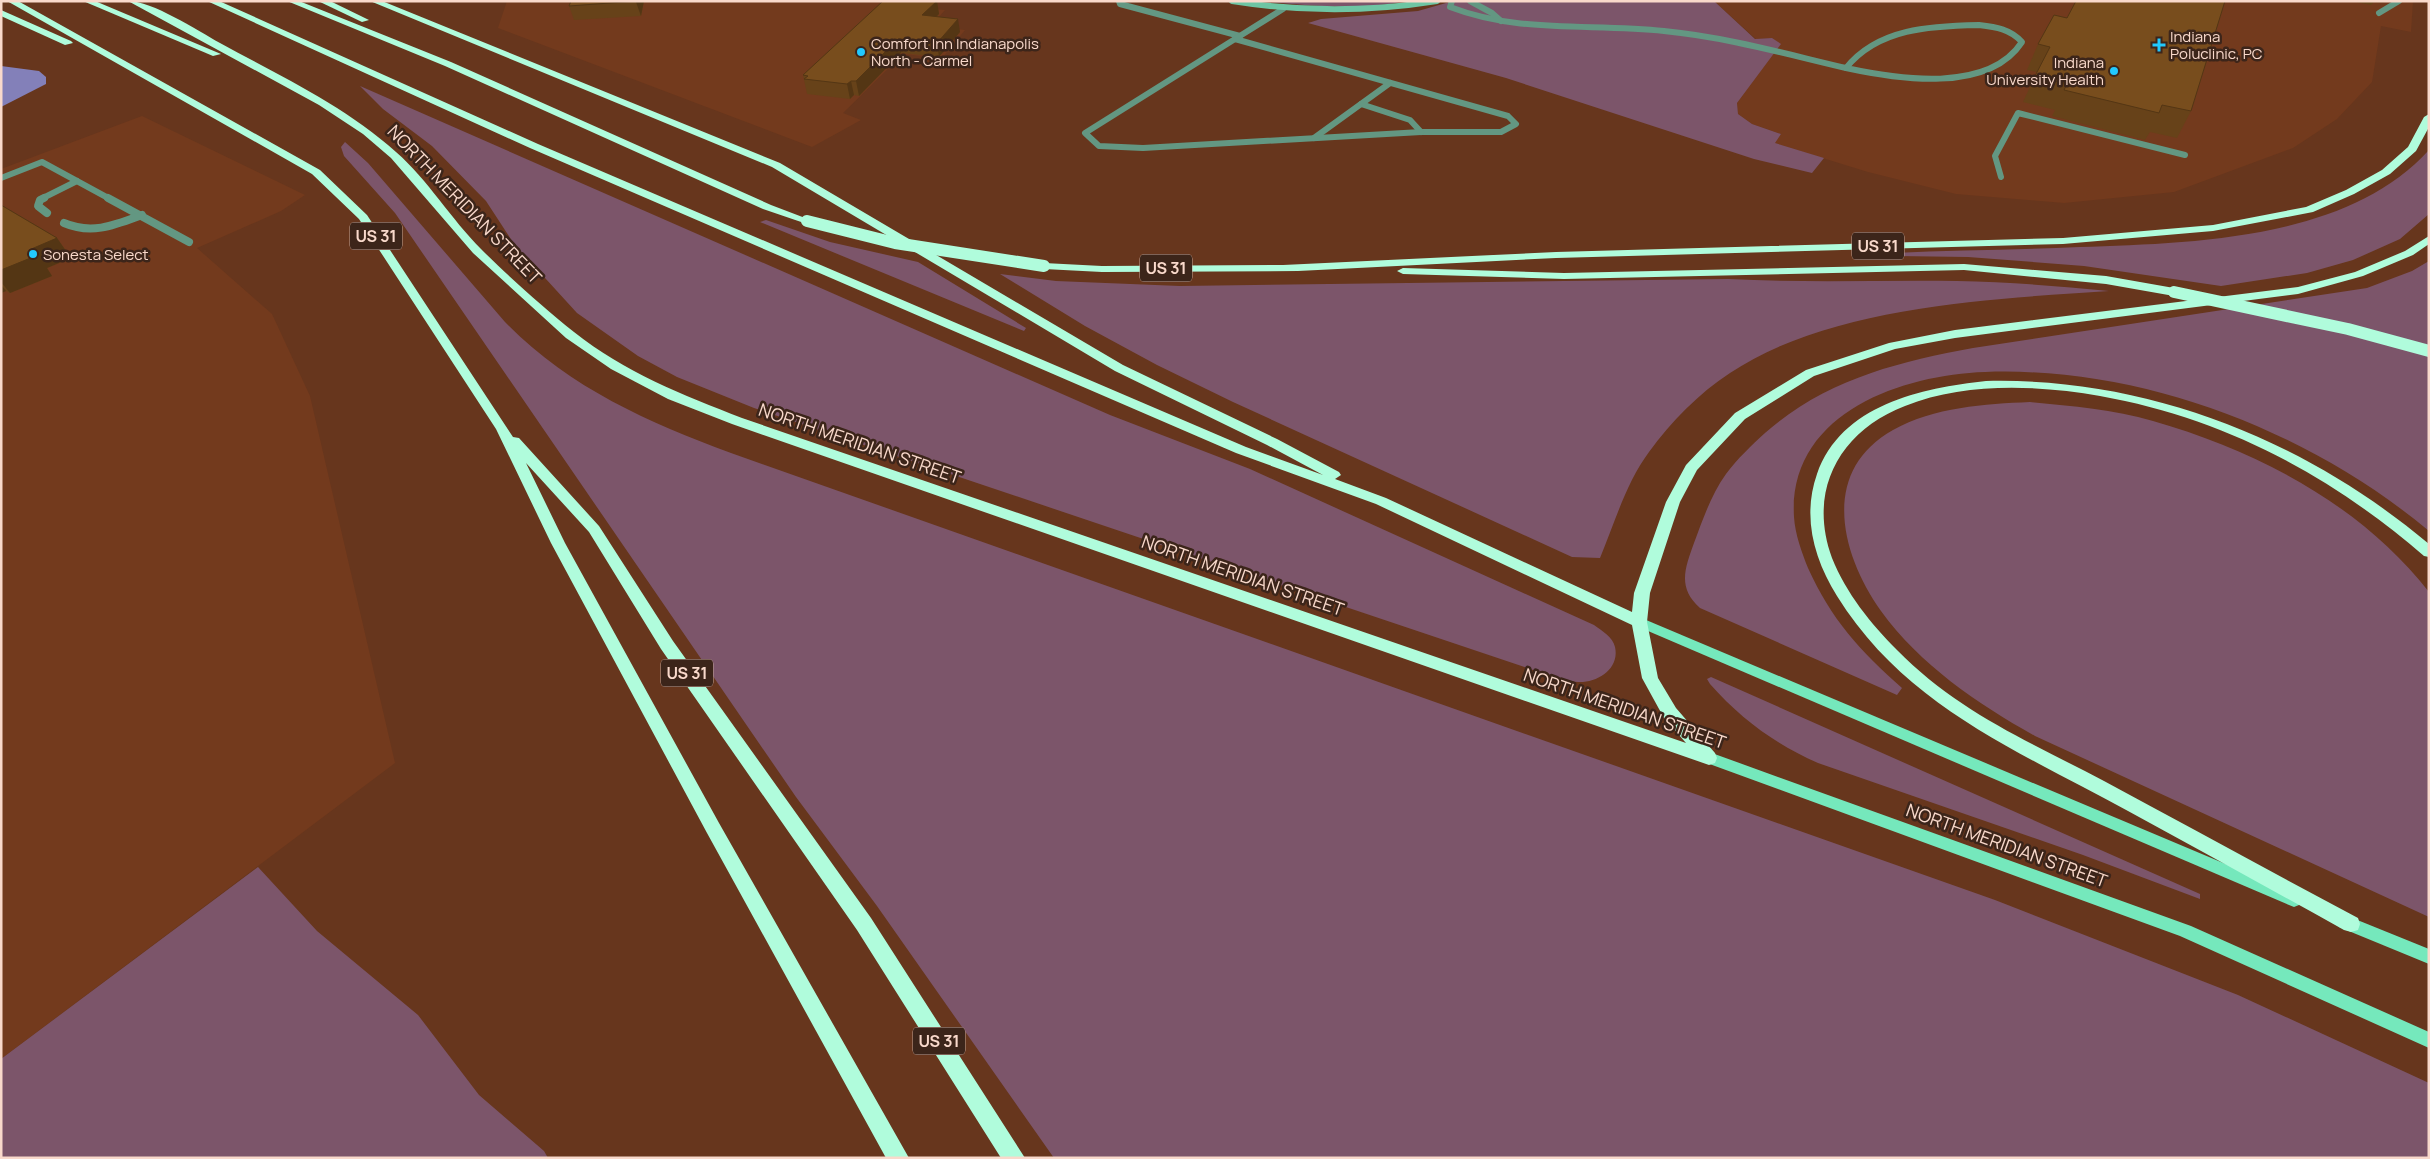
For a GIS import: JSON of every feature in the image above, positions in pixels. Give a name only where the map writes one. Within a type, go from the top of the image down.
[{"type":"highway","points":[[11,1],[192,101]]},
{"type":"highway","points":[[86,1],[271,76]]},
{"type":"highway","name":"NORTH MERIDIAN STREET","points":[[132,1],[189,29],[322,103],[366,132],[395,156],[478,251],[570,335],[615,366],[673,396],[736,421],[1709,758]]},
{"type":"highway","points":[[211,1],[525,142],[1224,442],[1381,501]]},
{"type":"highway","name":"US 31","points":[[291,1],[448,64],[766,207],[848,233],[901,244],[1044,266],[1102,269],[1287,267],[1556,255],[2064,241],[2213,228],[2309,210],[2350,192],[2386,172],[2412,149],[2429,117]]},
{"type":"highway","points":[[322,1],[374,24],[448,64]]},
{"type":"highway","points":[[374,1],[776,165],[1120,368],[1272,442],[1381,501],[1639,622]]},
{"type":"highway","name":"US 31","points":[[1,12],[192,101],[316,172],[363,217],[503,429],[594,529],[668,645],[864,924],[1014,1158]]},
{"type":"highway","points":[[1709,758],[1670,713],[1650,678],[1639,622],[1642,593],[1673,502],[1691,468],[1740,416],[1810,373],[1884,348],[1955,334],[2298,290],[2359,274],[2409,253],[2429,239]]},
{"type":"highway","points":[[1287,267],[1564,276],[1964,267],[2106,280],[2174,292],[2348,329],[2429,351]]},
{"type":"highway","points":[[2351,924],[2084,779],[2011,743],[1920,680],[1886,647],[1864,622],[1835,580],[1819,534],[1816,508],[1821,475],[1834,450],[1853,431],[1876,414],[1908,400],[1935,393],[1978,386],[2057,386],[2145,402],[2215,424],[2256,440],[2331,478],[2396,522],[2429,552]]},
{"type":"highway","points":[[503,429],[558,543],[898,1158]]},
{"type":"main road","points":[[1232,1],[1283,9],[1359,11],[1437,1]]},
{"type":"main road","points":[[1639,622],[2429,957]]},
{"type":"main road","name":"NORTH MERIDIAN STREET","points":[[1709,758],[2185,931],[2429,1040]]},
{"type":"lane","points":[[1119,1],[1120,4],[1237,38],[1390,83],[1508,116],[1516,124],[1501,132],[1421,132],[1314,139],[1254,140],[1143,148],[1099,146],[1084,133],[1237,38],[1283,9]]},
{"type":"lane","points":[[1452,1],[1450,7],[1486,20],[1534,27],[1676,32],[1727,40],[1846,68],[1879,75],[1921,79],[1938,79],[1971,73],[1998,64],[2018,51],[2022,42],[2021,38],[2012,32],[1990,27],[1955,25],[1906,31],[1873,43],[1863,49],[1846,68]]},
{"type":"lane","points":[[1470,1],[1492,13],[1501,21]]},
{"type":"lane","points":[[2379,13],[2399,1]]},
{"type":"lane","points":[[1314,139],[1390,83]]},
{"type":"lane","points":[[1361,104],[1410,120],[1421,132]]},
{"type":"lane","points":[[2001,177],[1995,156],[2018,113],[2185,155]]},
{"type":"lane","points":[[1,178],[42,162],[189,242]]},
{"type":"lane","points":[[47,213],[38,206],[40,200],[77,181]]},
{"type":"lane","points":[[64,223],[75,229],[91,230],[142,215]]},
{"type":"shaded area","points":[[507,1],[928,1],[922,8],[945,10],[931,26],[965,30],[942,58],[903,54],[843,113],[861,120],[812,147],[498,28]]},
{"type":"shaded area","points":[[1260,1],[1406,1],[1352,7]]},
{"type":"shaded area","points":[[1453,1],[1714,1],[1755,39],[1772,38],[1781,44],[1737,103],[1738,114],[1752,124],[1781,134],[1775,143],[1824,158],[1812,173],[1754,159],[1506,78],[1308,23],[1321,19],[1418,11]]},
{"type":"shaded area","points":[[1714,1],[2413,1],[2411,32],[2381,26],[2372,82],[2337,119],[2293,148],[2174,192],[2064,203],[1956,194],[1868,172],[1774,143],[1781,134],[1752,124],[1738,114],[1737,103],[1780,44],[1772,38],[1756,39]]},
{"type":"shaded area","points":[[1,66],[39,71],[46,77],[46,84],[1,107]]},
{"type":"shaded area","points":[[360,86],[1110,415],[1250,469],[1594,625],[1607,634],[1614,643],[1616,655],[1614,662],[1605,673],[1585,682],[1551,676],[754,408],[677,377],[638,356],[577,313],[514,244],[486,201],[432,146],[383,109]]},
{"type":"shaded area","points":[[142,116],[305,195],[281,211],[197,248],[272,314],[310,396],[395,763],[1,1059],[1,169]]},
{"type":"shaded area","points":[[345,142],[368,163],[505,322],[529,345],[555,366],[582,384],[639,415],[731,453],[1995,900],[2238,995],[2429,1083],[2429,1158],[1054,1158],[877,906],[796,797],[395,213],[344,156],[341,147]]},
{"type":"shaded area","points":[[2429,150],[2429,214],[2400,239],[2353,260],[2307,273],[2221,286],[2084,266],[1968,257],[1896,256],[1894,253],[2170,243],[2266,231],[2313,219],[2356,203],[2395,180]]},
{"type":"shaded area","points":[[766,220],[830,242],[918,262],[1026,328],[1024,331],[760,222]]},
{"type":"shaded area","points":[[2429,261],[2429,531],[2382,495],[2331,463],[2277,435],[2221,412],[2163,393],[2104,380],[2044,373],[1985,372],[1918,381],[1886,392],[1855,407],[1829,427],[1809,451],[1797,481],[1794,517],[1799,543],[1808,568],[1826,603],[1837,619],[1873,661],[1902,688],[1897,695],[1700,608],[1688,593],[1685,577],[1688,561],[1708,507],[1726,474],[1765,433],[1812,399],[1837,387],[1890,367],[1945,353],[2367,288],[2412,271]]},
{"type":"shaded area","points":[[1000,274],[1056,281],[1180,286],[1728,279],[1976,282],[2033,284],[2109,291],[2014,298],[1913,310],[1863,320],[1815,333],[1770,351],[1730,373],[1707,390],[1676,419],[1641,464],[1621,503],[1600,558],[1572,557],[1233,402],[1157,365],[1085,326]]},
{"type":"shaded area","points":[[2030,402],[2092,408],[2138,417],[2192,433],[2269,465],[2305,485],[2372,533],[2402,561],[2429,592],[2429,917],[2035,736],[1992,711],[1951,682],[1896,631],[1867,588],[1855,564],[1848,539],[1844,514],[1846,490],[1855,467],[1870,447],[1893,430],[1925,416],[1960,408]]},
{"type":"shaded area","points":[[1711,677],[2200,894],[2200,899],[2083,855],[1802,756],[1773,739],[1746,719],[1710,684],[1707,679]]},
{"type":"shaded area","points":[[258,867],[317,931],[418,1015],[479,1095],[544,1151],[548,1158],[1,1158],[1,1059]]},
{"type":"building","points":[[571,1],[637,1],[569,6]]},
{"type":"building","name":"Comfort Inn Indianapolis North - Carmel","points":[[883,1],[937,1],[922,15],[958,19],[937,43],[898,39],[856,81],[851,81],[847,84],[804,79],[808,76],[803,75]]},
{"type":"building","name":"Indiana University Health","points":[[2076,1],[2225,1],[2191,111],[2162,105],[2159,113],[2064,90],[2067,84],[2035,76],[2050,47],[2038,44],[2054,15],[2067,18]]},
{"type":"building","points":[[1,205],[57,238],[29,250],[38,255],[1,270]]},
{"type":"place","name":"Indiana Poluclinic, PC","points":[[2159,45]]},
{"type":"place","name":"Comfort Inn Indianapolis North - Carmel","points":[[861,52]]},
{"type":"place","name":"Indiana University Health","points":[[2114,71]]},
{"type":"place","name":"Sonesta Select","points":[[33,254]]}]
